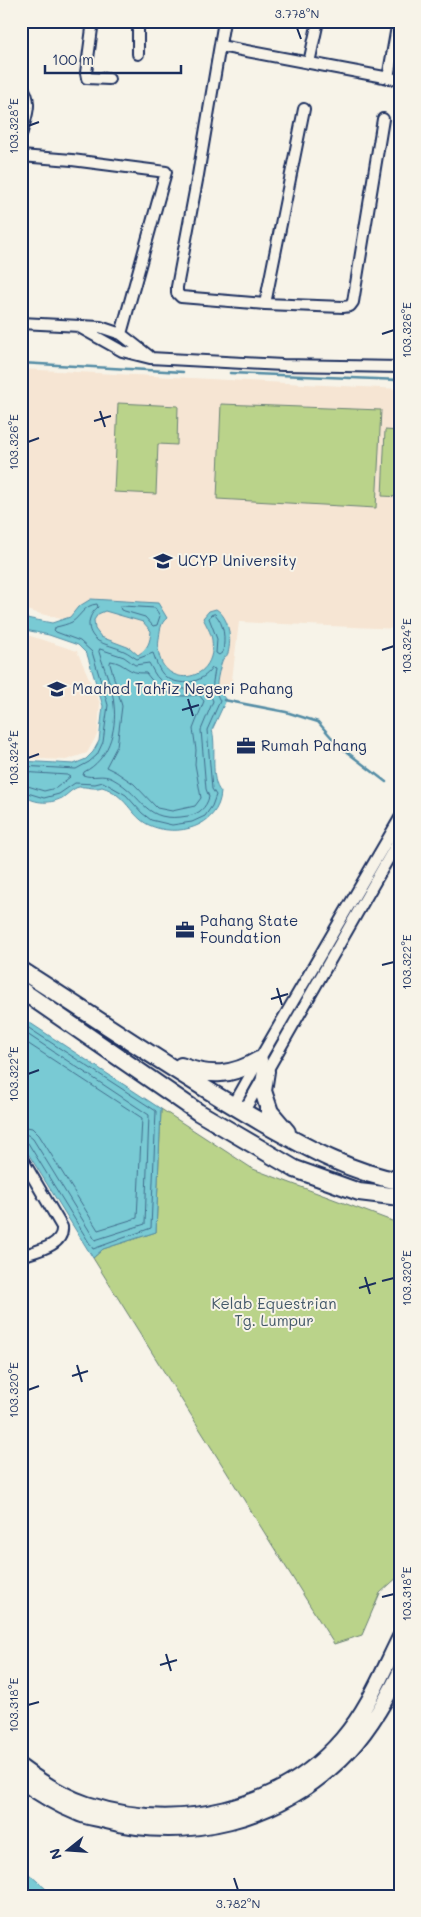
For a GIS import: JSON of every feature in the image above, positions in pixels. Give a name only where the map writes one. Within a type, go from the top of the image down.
[{"type":"highway","points":[[21,970],[238,1109],[302,1145],[376,1177],[400,1181]]},
{"type":"highway","points":[[21,990],[198,1112],[295,1169],[359,1192],[400,1197]]},
{"type":"highway","points":[[106,1049],[124,1050],[218,1112],[230,1112],[238,1109]]},
{"type":"highway","points":[[151,1054],[198,1072],[216,1074],[262,1065],[263,1091],[270,1112],[282,1128],[302,1145]]},
{"type":"highway","points":[[238,1109],[240,1121],[248,1131],[300,1160],[363,1182],[376,1194]]},
{"type":"main road","points":[[21,1767],[46,1785],[86,1804],[125,1813],[174,1818],[225,1810],[272,1793],[312,1768],[342,1739],[362,1711],[400,1637]]},
{"type":"main road","points":[[21,1781],[44,1797],[78,1814],[128,1827],[177,1830],[231,1822],[280,1803],[322,1776],[341,1760],[359,1740],[375,1717],[400,1672]]},
{"type":"street","points":[[93,21],[86,73],[87,78],[109,79]]},
{"type":"street","points":[[138,21],[138,54]]},
{"type":"street","points":[[224,21],[177,287],[177,293],[181,297],[265,304],[350,306],[383,119]]},
{"type":"street","points":[[309,63],[318,21]]},
{"type":"street","points":[[388,78],[398,21]]},
{"type":"street","points":[[220,46],[400,80]]},
{"type":"street","points":[[21,85],[30,104],[21,135]]},
{"type":"street","points":[[265,304],[304,108]]},
{"type":"street","points":[[21,156],[72,160],[166,172],[121,334]]},
{"type":"street","points":[[21,322],[100,327],[121,334],[150,358]]},
{"type":"street","points":[[79,327],[122,351],[150,358],[283,365],[400,367]]},
{"type":"street","points":[[262,1065],[400,818]]},
{"type":"street","points":[[238,1109],[237,1099],[262,1065],[400,838]]},
{"type":"street","points":[[21,1157],[62,1227],[63,1233],[60,1239],[50,1245],[21,1256]]},
{"type":"shaded area","name":"UCYP University","points":[[21,369],[400,389],[400,629],[239,622],[231,688],[161,681],[82,624],[21,609]]},
{"type":"shaded area","name":"Maahad Tahfiz Negeri Pahang","points":[[21,633],[77,651],[100,703],[98,733],[87,753],[66,760],[21,758]]},
{"type":"green space","points":[[118,403],[178,406],[177,445],[158,444],[156,494],[114,492]]},
{"type":"green space","points":[[221,404],[381,410],[376,508],[217,499]]},
{"type":"green space","points":[[385,430],[400,431],[400,497],[382,496]]},
{"type":"green space","name":"Kelab Equestrian Tg. Lumpur","points":[[161,1109],[253,1169],[400,1224],[400,1575],[380,1593],[362,1635],[334,1644],[93,1258],[103,1249],[156,1232]]},
{"type":"water","points":[[91,599],[158,603],[167,618],[163,622],[160,631],[159,655],[165,667],[174,674],[185,677],[196,674],[205,668],[211,656],[212,640],[210,631],[203,618],[209,611],[216,609],[224,617],[229,635],[229,647],[227,655],[222,661],[217,686],[226,700],[212,730],[215,780],[221,792],[213,814],[205,821],[184,830],[160,829],[149,825],[137,817],[123,800],[110,790],[102,787],[79,787],[62,798],[51,802],[36,801],[21,794],[21,761],[74,764],[86,759],[93,752],[99,741],[103,706],[87,654],[78,645],[49,635],[21,629],[21,617],[52,623],[70,617],[78,607]],"holes":[[[105,611],[143,622],[151,631],[151,635],[146,647],[138,655],[130,648],[101,637],[95,629],[94,620],[98,614]]]},
{"type":"water","points":[[21,1017],[161,1109],[156,1232],[103,1249],[93,1258],[21,1142]]},
{"type":"water","points":[[21,1867],[54,1896],[21,1896]]},
{"type":"waterway","points":[[21,363],[183,372]]},
{"type":"waterway","points":[[230,373],[400,380]]},
{"type":"waterway","points":[[224,700],[286,712],[318,722],[339,746],[386,782]]},
{"type":"place","name":"UCYP University","points":[[163,561]]},
{"type":"place","name":"Maahad Tahfiz Negeri Pahang","points":[[57,689]]},
{"type":"place","name":"Rumah Pahang","points":[[246,746]]},
{"type":"place","name":"Pahang State Foundation","points":[[185,930]]}]
